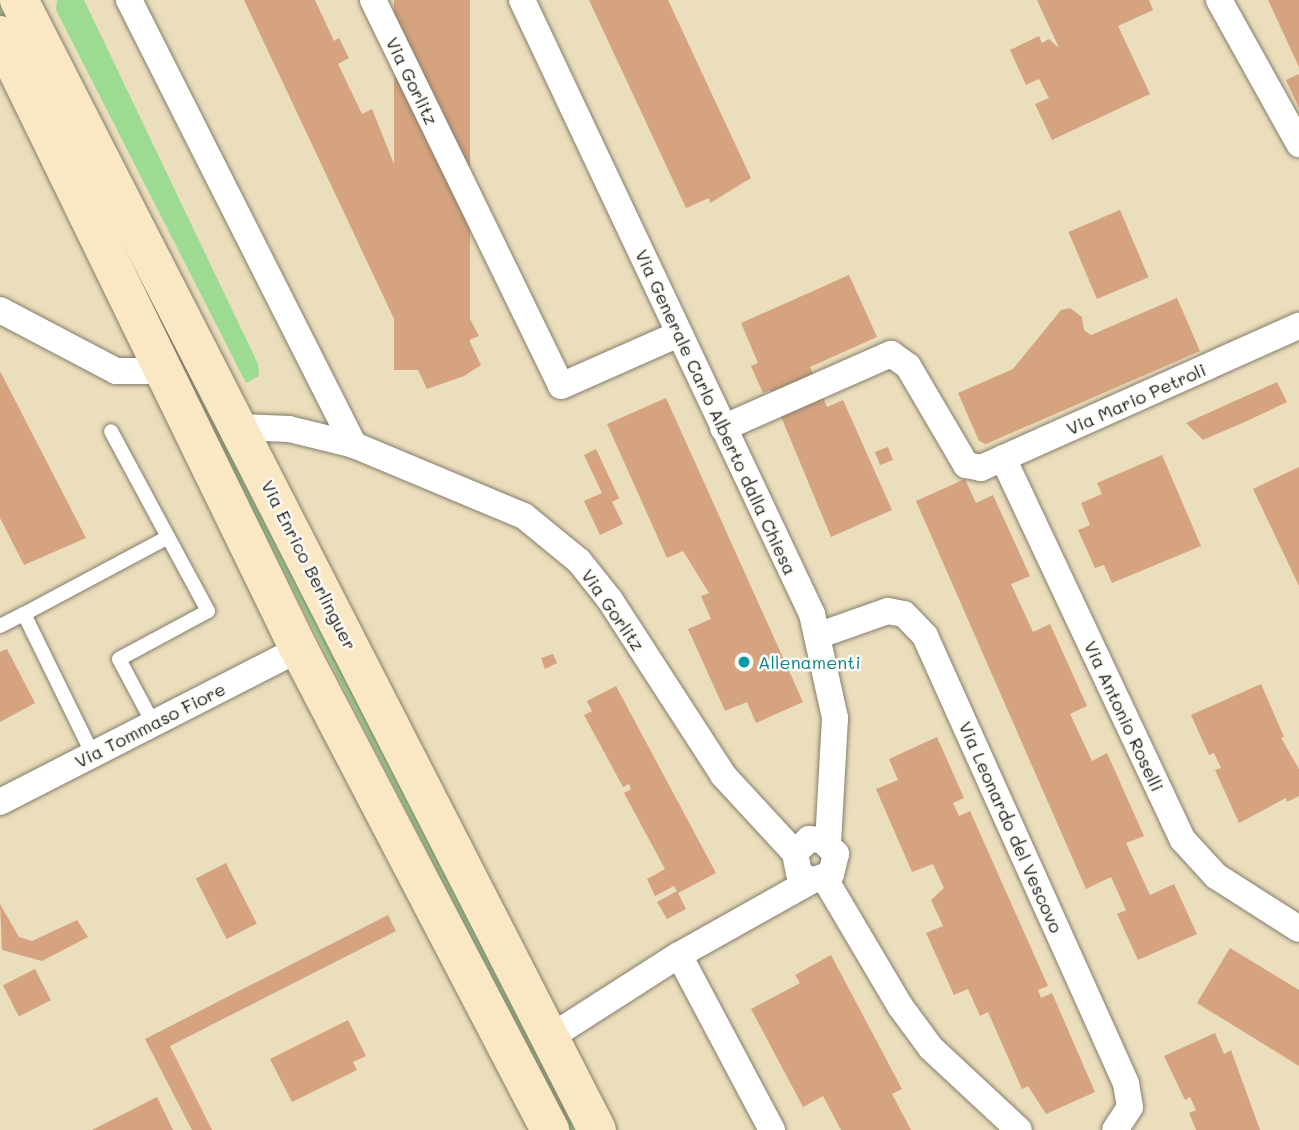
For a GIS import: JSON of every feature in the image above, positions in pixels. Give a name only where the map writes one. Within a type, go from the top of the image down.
[{"type":"main road","name":"Via Enrico Berlinguer","points":[[14,24],[166,371],[299,649],[550,1130]]},
{"type":"main road","name":"Via Enrico Berlinguer","points":[[14,24],[239,428],[597,1130]]},
{"type":"street","points":[[129,0],[354,446]]},
{"type":"street","name":"Via Gorlitz","points":[[373,0],[561,386],[679,334]]},
{"type":"street","name":"Via Generale Carlo Alberto dalla Chiesa","points":[[522,0],[811,614],[835,718],[828,843]]},
{"type":"street","points":[[1219,0],[1299,144]]},
{"type":"street","points":[[0,310],[116,371],[166,371]]},
{"type":"street","name":"Via Mario Petroli","points":[[723,428],[891,354],[908,366],[972,469],[1003,458],[1299,326]]},
{"type":"street","name":"Via Gorlitz","points":[[239,428],[289,429],[354,446],[524,516],[579,561],[610,600],[723,775],[795,853]]},
{"type":"street","name":"Via Antonio Roselli","points":[[1003,458],[1183,841],[1216,876],[1299,929]]},
{"type":"street","name":"Via Leonardo del Vescovo","points":[[817,636],[888,611],[904,614],[925,636],[1126,1084],[1130,1107],[1115,1130]]},
{"type":"street","name":"Via Tommaso Fiore","points":[[0,802],[299,649]]},
{"type":"street","points":[[550,1038],[679,956],[818,880],[837,861],[828,843],[809,839],[795,853],[799,873],[818,880],[900,1006],[931,1048],[1019,1130]]},
{"type":"street","points":[[679,956],[772,1130]]},
{"type":"lane","points":[[111,432],[208,611],[120,659],[153,723]]},
{"type":"lane","points":[[0,626],[168,537]]},
{"type":"lane","points":[[24,614],[93,755]]},
{"type":"green space","points":[[0,0],[580,1130],[570,1130],[0,17]]},
{"type":"green space","points":[[57,0],[84,0],[258,364],[259,376],[246,383],[56,10]]},
{"type":"building","points":[[244,0],[315,0],[334,41],[339,38],[349,58],[338,64],[362,114],[372,109],[400,179],[404,177],[414,198],[404,202],[428,253],[438,248],[448,268],[444,270],[479,336],[469,340],[481,365],[464,376],[427,389]]},
{"type":"building","points":[[394,0],[470,0],[470,370],[394,370]]},
{"type":"building","points":[[589,0],[668,0],[751,178],[710,203],[709,198],[686,208]]},
{"type":"building","points":[[1037,0],[1149,0],[1153,10],[1118,26],[1150,94],[1052,140],[1035,104],[1049,98],[1039,79],[1026,85],[1010,50],[1039,36],[1042,43],[1049,39],[1059,48]]},
{"type":"building","points":[[1268,0],[1299,0],[1299,67]]},
{"type":"building","points":[[1299,74],[1299,108],[1286,80]]},
{"type":"building","points":[[1120,210],[1149,277],[1097,299],[1068,232]]},
{"type":"building","points":[[849,275],[877,337],[810,367],[827,407],[843,400],[892,510],[831,537],[770,390],[763,393],[751,366],[758,363],[741,323]]},
{"type":"building","points":[[1177,298],[1200,351],[986,444],[979,441],[958,393],[1013,369],[1061,310],[1070,308],[1082,317],[1084,330],[1091,335]]},
{"type":"building","points":[[0,371],[86,538],[24,565],[0,518]]},
{"type":"building","points":[[1277,382],[1287,402],[1247,421],[1203,440],[1186,423]]},
{"type":"building","points":[[666,398],[803,702],[756,723],[747,702],[725,711],[688,629],[711,619],[701,596],[709,593],[683,551],[667,558],[607,424]]},
{"type":"building","points":[[888,447],[893,460],[880,465],[875,452]]},
{"type":"building","points":[[596,449],[619,498],[612,502],[623,524],[600,535],[584,501],[602,493],[584,455]]},
{"type":"building","points":[[1162,455],[1201,546],[1112,583],[1104,565],[1095,568],[1078,530],[1090,525],[1081,503],[1102,494],[1097,483]]},
{"type":"building","points":[[1299,467],[1299,586],[1253,489]]},
{"type":"building","points":[[965,479],[976,503],[993,495],[1030,576],[1011,584],[1033,632],[1050,624],[1087,706],[1070,714],[1092,761],[1107,753],[1144,836],[1126,843],[1150,895],[1174,884],[1197,934],[1138,960],[1117,914],[1126,910],[1111,877],[1086,889],[916,501]]},
{"type":"building","points":[[7,649],[35,703],[0,722],[0,652]]},
{"type":"building","points":[[553,654],[557,663],[545,669],[541,658]]},
{"type":"building","points":[[1261,684],[1284,737],[1281,738],[1299,769],[1299,796],[1287,802],[1286,798],[1239,823],[1215,770],[1221,768],[1214,753],[1209,755],[1191,715]]},
{"type":"building","points":[[616,686],[716,873],[678,893],[686,909],[667,919],[657,902],[677,891],[674,886],[655,896],[647,879],[665,869],[624,793],[631,789],[629,784],[623,787],[584,715],[592,711],[587,701]]},
{"type":"building","points":[[937,737],[964,798],[953,803],[959,816],[970,811],[1048,986],[1038,990],[1041,998],[1052,993],[1095,1092],[1046,1114],[1028,1086],[1022,1089],[988,1012],[980,1016],[968,989],[954,995],[926,933],[943,926],[931,900],[944,888],[933,864],[912,872],[876,789],[898,780],[889,759]]},
{"type":"building","points":[[226,863],[257,924],[227,939],[196,878]]},
{"type":"building","points":[[0,904],[19,937],[32,941],[77,920],[88,937],[42,961],[2,950]]},
{"type":"building","points":[[388,915],[396,931],[170,1046],[212,1130],[192,1130],[145,1039]]},
{"type":"building","points":[[1230,948],[1299,990],[1299,1066],[1197,1003]]},
{"type":"building","points":[[831,955],[902,1089],[892,1094],[911,1130],[841,1130],[823,1096],[803,1107],[751,1009],[800,983],[795,975]]},
{"type":"building","points":[[35,969],[51,1000],[19,1017],[3,985]]},
{"type":"building","points":[[348,1020],[366,1056],[353,1062],[357,1070],[292,1102],[270,1059]]},
{"type":"building","points":[[1215,1033],[1224,1054],[1231,1050],[1260,1130],[1196,1130],[1189,1113],[1196,1110],[1190,1097],[1185,1100],[1164,1056]]},
{"type":"building","points":[[157,1097],[173,1130],[92,1130]]},
{"type":"place","name":"Allenamenti","points":[[744,662]]}]
